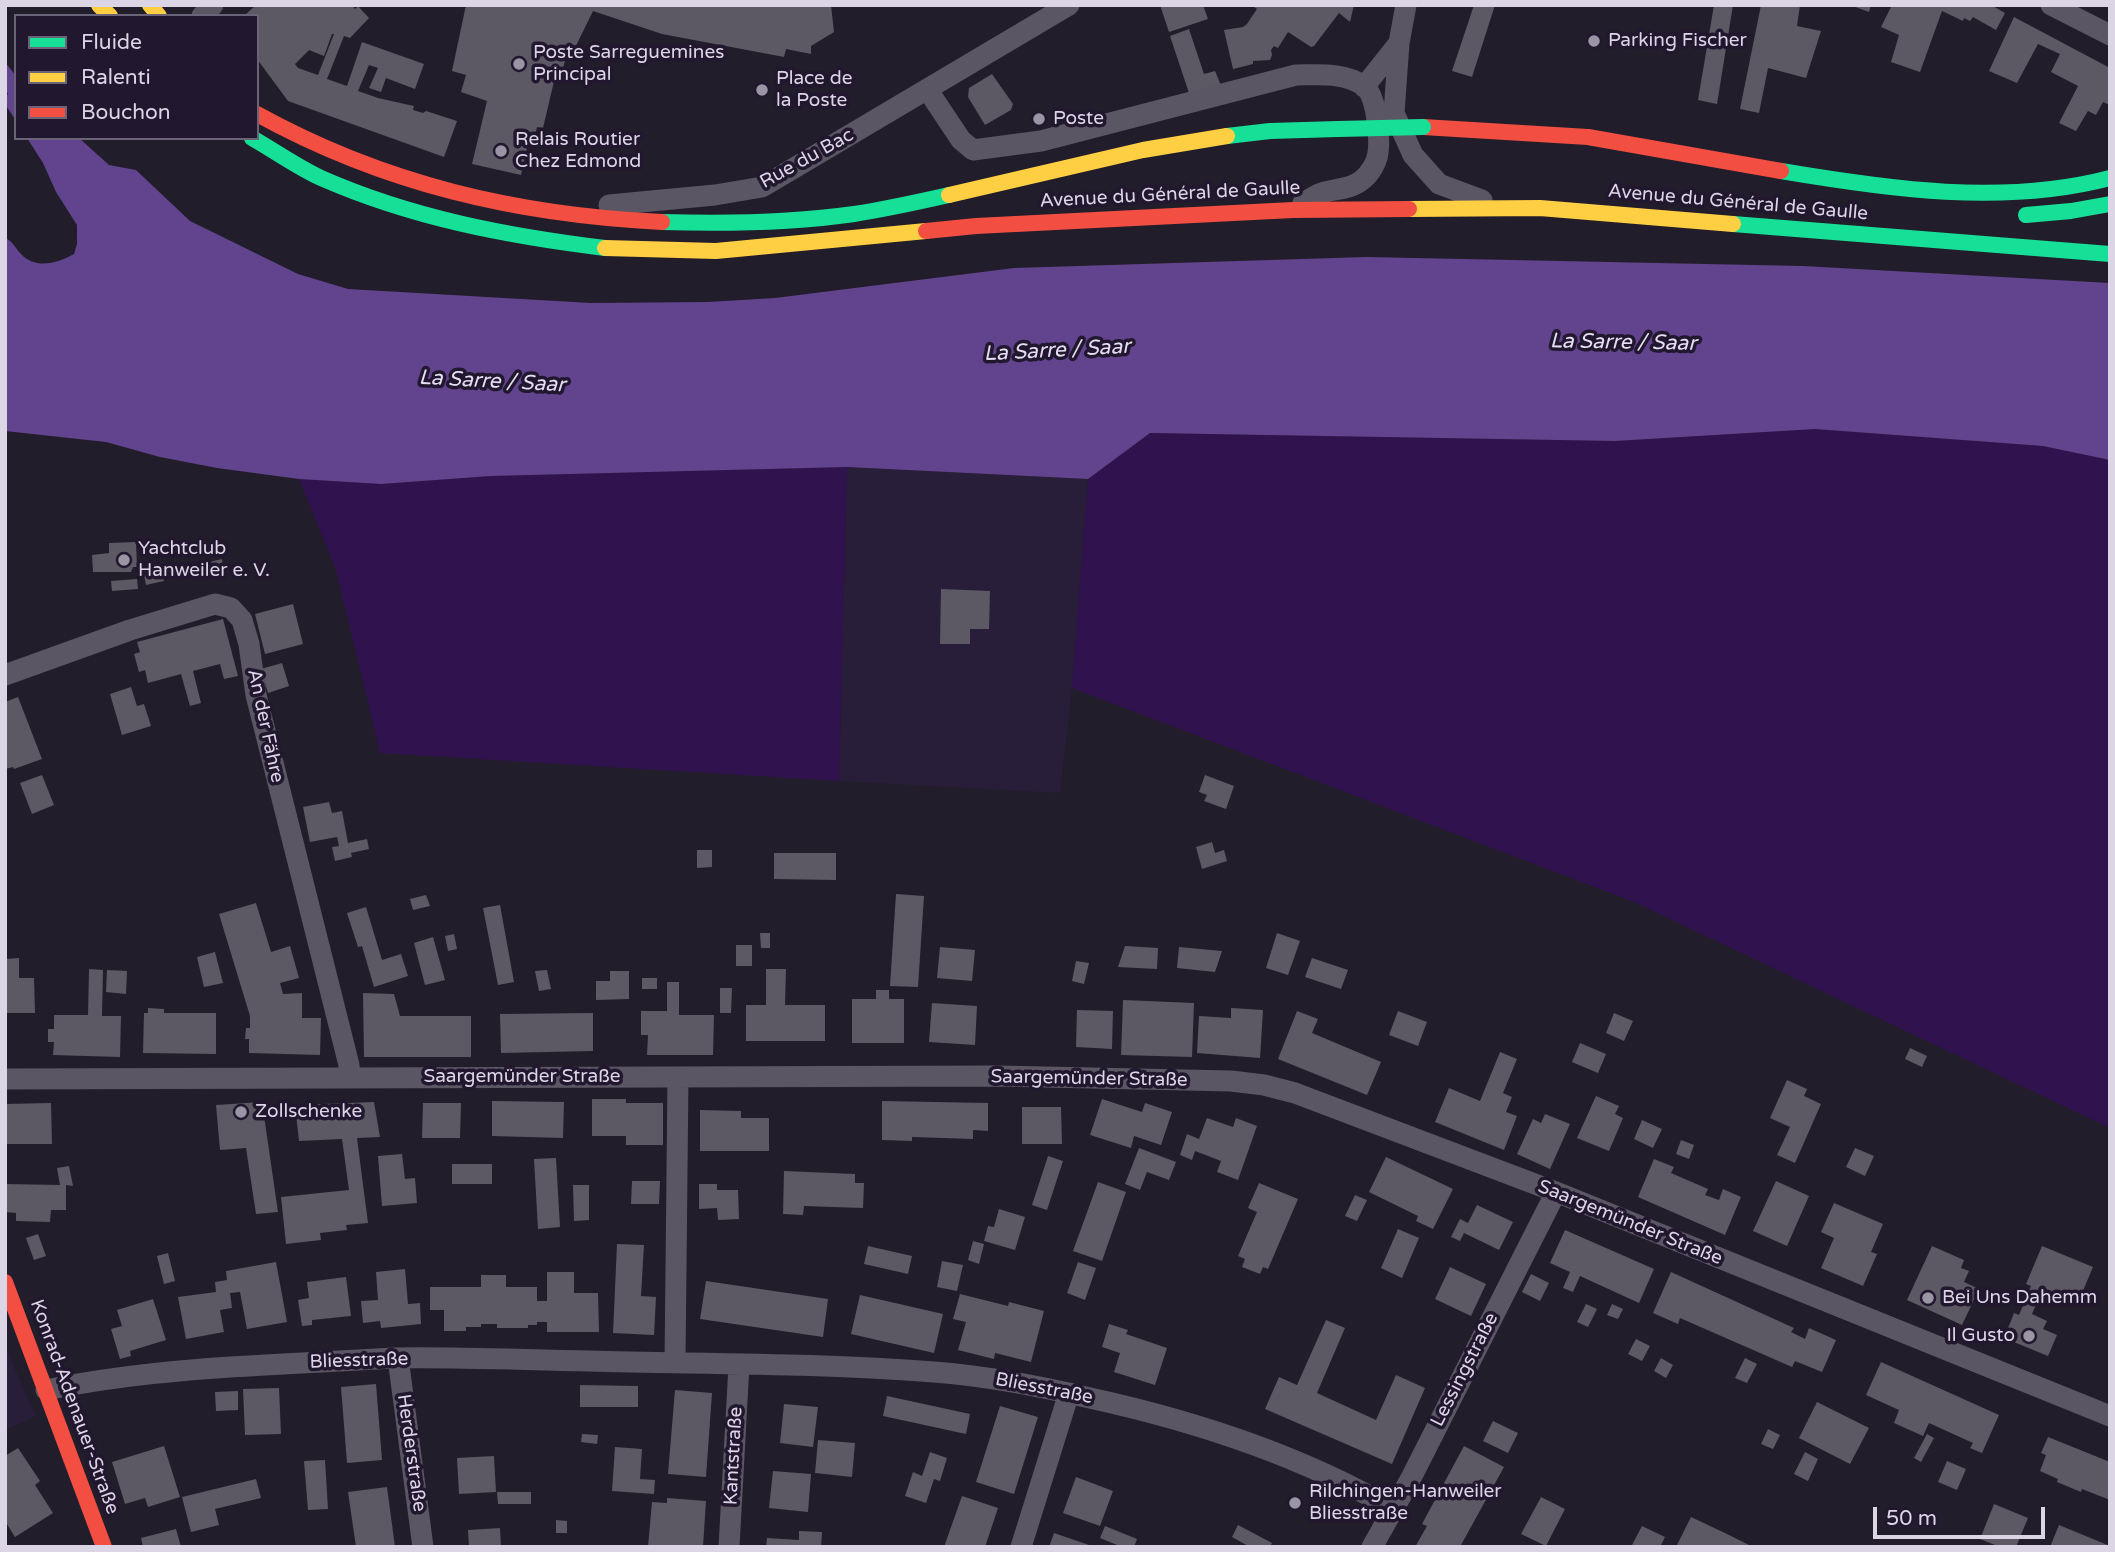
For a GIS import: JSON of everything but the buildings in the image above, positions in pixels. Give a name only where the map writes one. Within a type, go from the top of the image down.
[{"type":"main road","name":"Avenue du Général de Gaulle","points":[[259,115],[288,132],[368,168],[445,191],[610,219],[694,225],[763,223],[847,215],[970,191],[1176,145],[1259,132],[1338,129],[1423,127],[1506,130],[1638,144],[1812,177],[1889,187],[2026,192],[2110,177]]},
{"type":"main road","name":"Avenue du Général de Gaulle","points":[[255,140],[319,177],[404,210],[540,240],[618,250],[716,251],[976,226],[1293,210],[1540,208],[2110,254]]},
{"type":"main road","points":[[2009,215],[2071,211],[2110,204]]},
{"type":"main road","points":[[1540,208],[1793,213]]},
{"type":"main road","name":"Konrad-Adenauer-Straße","points":[[5,1282],[104,1547]]},
{"type":"street","name":"Rue du Bac","points":[[512,204],[610,205],[704,197],[762,187],[1069,5]]},
{"type":"street","points":[[1406,5],[1399,43],[1394,113],[1413,155],[1439,184],[1483,200],[1540,208]]},
{"type":"street","points":[[2051,5],[2110,35]]},
{"type":"street","points":[[1364,87],[1399,43]]},
{"type":"street","points":[[927,89],[961,140],[973,150],[1041,141],[1296,75],[1338,75],[1364,87],[1372,97],[1377,118],[1378,153],[1373,169],[1363,180],[1344,190],[1319,194],[1293,210]]},
{"type":"street","name":"An der Fähre","points":[[5,675],[131,630],[215,604],[231,608],[242,620],[249,644],[256,695],[349,1065],[349,1077]]},
{"type":"street","name":"Saargemünder Straße","points":[[5,1079],[998,1076],[1264,1085],[1295,1093],[1556,1192],[2110,1416]]},
{"type":"street","points":[[675,1363],[678,1077]]},
{"type":"street","name":"Lessingstraße","points":[[1372,1547],[1556,1192]]},
{"type":"street","name":"Bliesstraße","points":[[46,1391],[90,1380],[145,1373],[398,1358],[675,1363],[936,1372],[1014,1382],[1154,1413],[1239,1439],[1364,1491],[1393,1509]]},
{"type":"street","name":"Herderstraße","points":[[398,1358],[424,1547]]},
{"type":"street","name":"Kantstraße","points":[[729,1547],[739,1365]]},
{"type":"street","points":[[1021,1547],[1069,1393]]},
{"type":"shaded area","points":[[1815,429],[2043,446],[2110,460],[2110,1128],[1634,902],[1072,688],[1088,479],[1149,433],[1615,441]]},
{"type":"shaded area","points":[[847,467],[1088,479],[1072,688],[1060,793],[839,781]]},
{"type":"shaded area","points":[[847,467],[839,781],[380,753],[336,570],[299,479],[381,484],[491,476]]},
{"type":"shaded area","points":[[5,1347],[36,1416],[5,1430]]},
{"type":"water","points":[[5,62],[14,73],[14,118],[5,104],[8,94],[5,89]]},
{"type":"water","name":"La Sarre / Saar","points":[[28,140],[81,140],[109,165],[136,170],[190,221],[298,274],[348,289],[591,303],[708,302],[775,298],[1014,268],[1366,257],[1803,266],[2110,283],[2110,460],[2043,446],[1815,429],[1615,441],[1150,433],[1088,479],[847,467],[491,476],[381,484],[299,479],[217,468],[160,457],[106,442],[5,431],[5,238],[27,259],[40,263],[54,262],[74,254],[77,244],[77,225],[56,192],[43,163]]},
{"type":"traffic: fast","points":[[1338,129],[1423,127]]},
{"type":"traffic: fast","points":[[1227,136],[1270,131],[1338,129]]},
{"type":"traffic: fast","points":[[255,140],[321,178],[425,215],[532,238],[605,248]]},
{"type":"traffic: fast","points":[[1781,171],[1904,189],[1987,193],[2029,191],[2110,178]]},
{"type":"traffic: fast","points":[[662,222],[734,223],[830,217],[949,195]]},
{"type":"traffic: fast","points":[[2026,215],[2110,204]]},
{"type":"traffic: fast","points":[[1733,224],[2110,254]]},
{"type":"traffic: slow","points":[[99,5],[108,14]]},
{"type":"traffic: slow","points":[[150,5],[157,14]]},
{"type":"traffic: slow","points":[[949,195],[1143,150],[1227,136]]},
{"type":"traffic: slow","points":[[1409,209],[1540,208],[1733,224]]},
{"type":"traffic: slow","points":[[605,248],[716,251],[926,231]]},
{"type":"traffic: jam","points":[[259,115],[353,159],[453,192],[555,212],[662,222]]},
{"type":"traffic: jam","points":[[1423,127],[1588,137],[1781,171]]},
{"type":"traffic: jam","points":[[926,231],[976,226],[1293,210],[1409,209]]},
{"type":"traffic: jam","points":[[5,1282],[104,1547]]},
{"type":"place","name":"Parking Fischer","points":[[1594,41]]},
{"type":"place","name":"Poste Sarreguemines Principal","points":[[519,64]]},
{"type":"place","name":"Place de la Poste","points":[[762,90]]},
{"type":"place","name":"Poste","points":[[1039,119]]},
{"type":"place","name":"Relais Routier Chez Edmond","points":[[501,151]]},
{"type":"place","name":"Yachtclub Hanweiler e. V.","points":[[124,560]]},
{"type":"place","name":"Zollschenke","points":[[241,1112]]},
{"type":"place","name":"Bei Uns Dahemm","points":[[1928,1298]]},
{"type":"place","name":"Il Gusto","points":[[2029,1336]]},
{"type":"place","name":"Rilchingen-Hanweiler Bliesstraße","points":[[1295,1503]]}]
